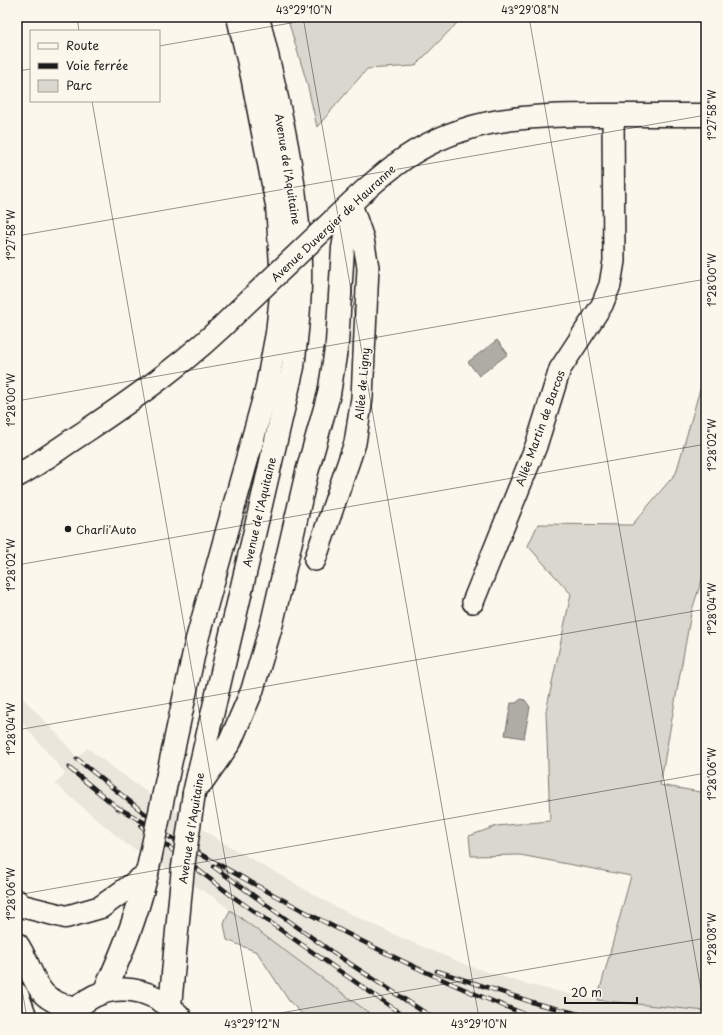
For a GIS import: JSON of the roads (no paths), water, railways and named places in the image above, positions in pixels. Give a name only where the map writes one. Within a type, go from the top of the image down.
[{"type":"main road","name":"Avenue de l'Aquitaine","points":[[104,992],[122,955],[148,866],[196,643],[266,391],[277,333],[281,295],[281,265],[277,205],[252,76],[238,17]]},
{"type":"main road","name":"Avenue de l'Aquitaine","points":[[175,1012],[183,867],[194,793],[293,367],[298,326],[300,264],[294,195],[284,131],[258,17]]},
{"type":"main road","name":"Avenue Duvergier de Hauranne","points":[[17,476],[113,413],[164,376],[215,334],[382,175],[405,158],[444,137],[470,127],[496,121],[539,115],[706,115]]},
{"type":"main road","points":[[194,793],[230,742],[252,691],[272,623],[307,472],[329,394],[337,343],[343,248],[351,204]]},
{"type":"main road","points":[[17,901],[22,906],[66,917],[101,907],[148,866]]},
{"type":"main road","points":[[17,944],[24,954],[34,980],[44,994],[72,1014],[88,999],[104,992],[127,989],[150,994],[175,1012]]},
{"type":"main road","points":[[17,994],[26,1018]]},
{"type":"street","name":"Allée Martin de Barcos","points":[[473,602],[536,446],[560,369],[602,305],[610,285],[614,261],[612,115]]},
{"type":"street","name":"Allée de Ligny","points":[[315,560],[355,443],[362,398],[368,267],[363,239],[351,204]]},
{"type":"railway","points":[[77,759],[164,829]]},
{"type":"railway","points":[[69,768],[119,809]]},
{"type":"railway","points":[[115,806],[217,864],[374,947],[481,996],[535,1018]]},
{"type":"railway","points":[[141,826],[232,896],[407,1018]]},
{"type":"railway","points":[[214,867],[332,952],[433,1018]]},
{"type":"railway","points":[[437,971],[538,1004],[595,1018]]},
{"type":"place","name":"Charli'Auto","points":[[68,529]]}]
